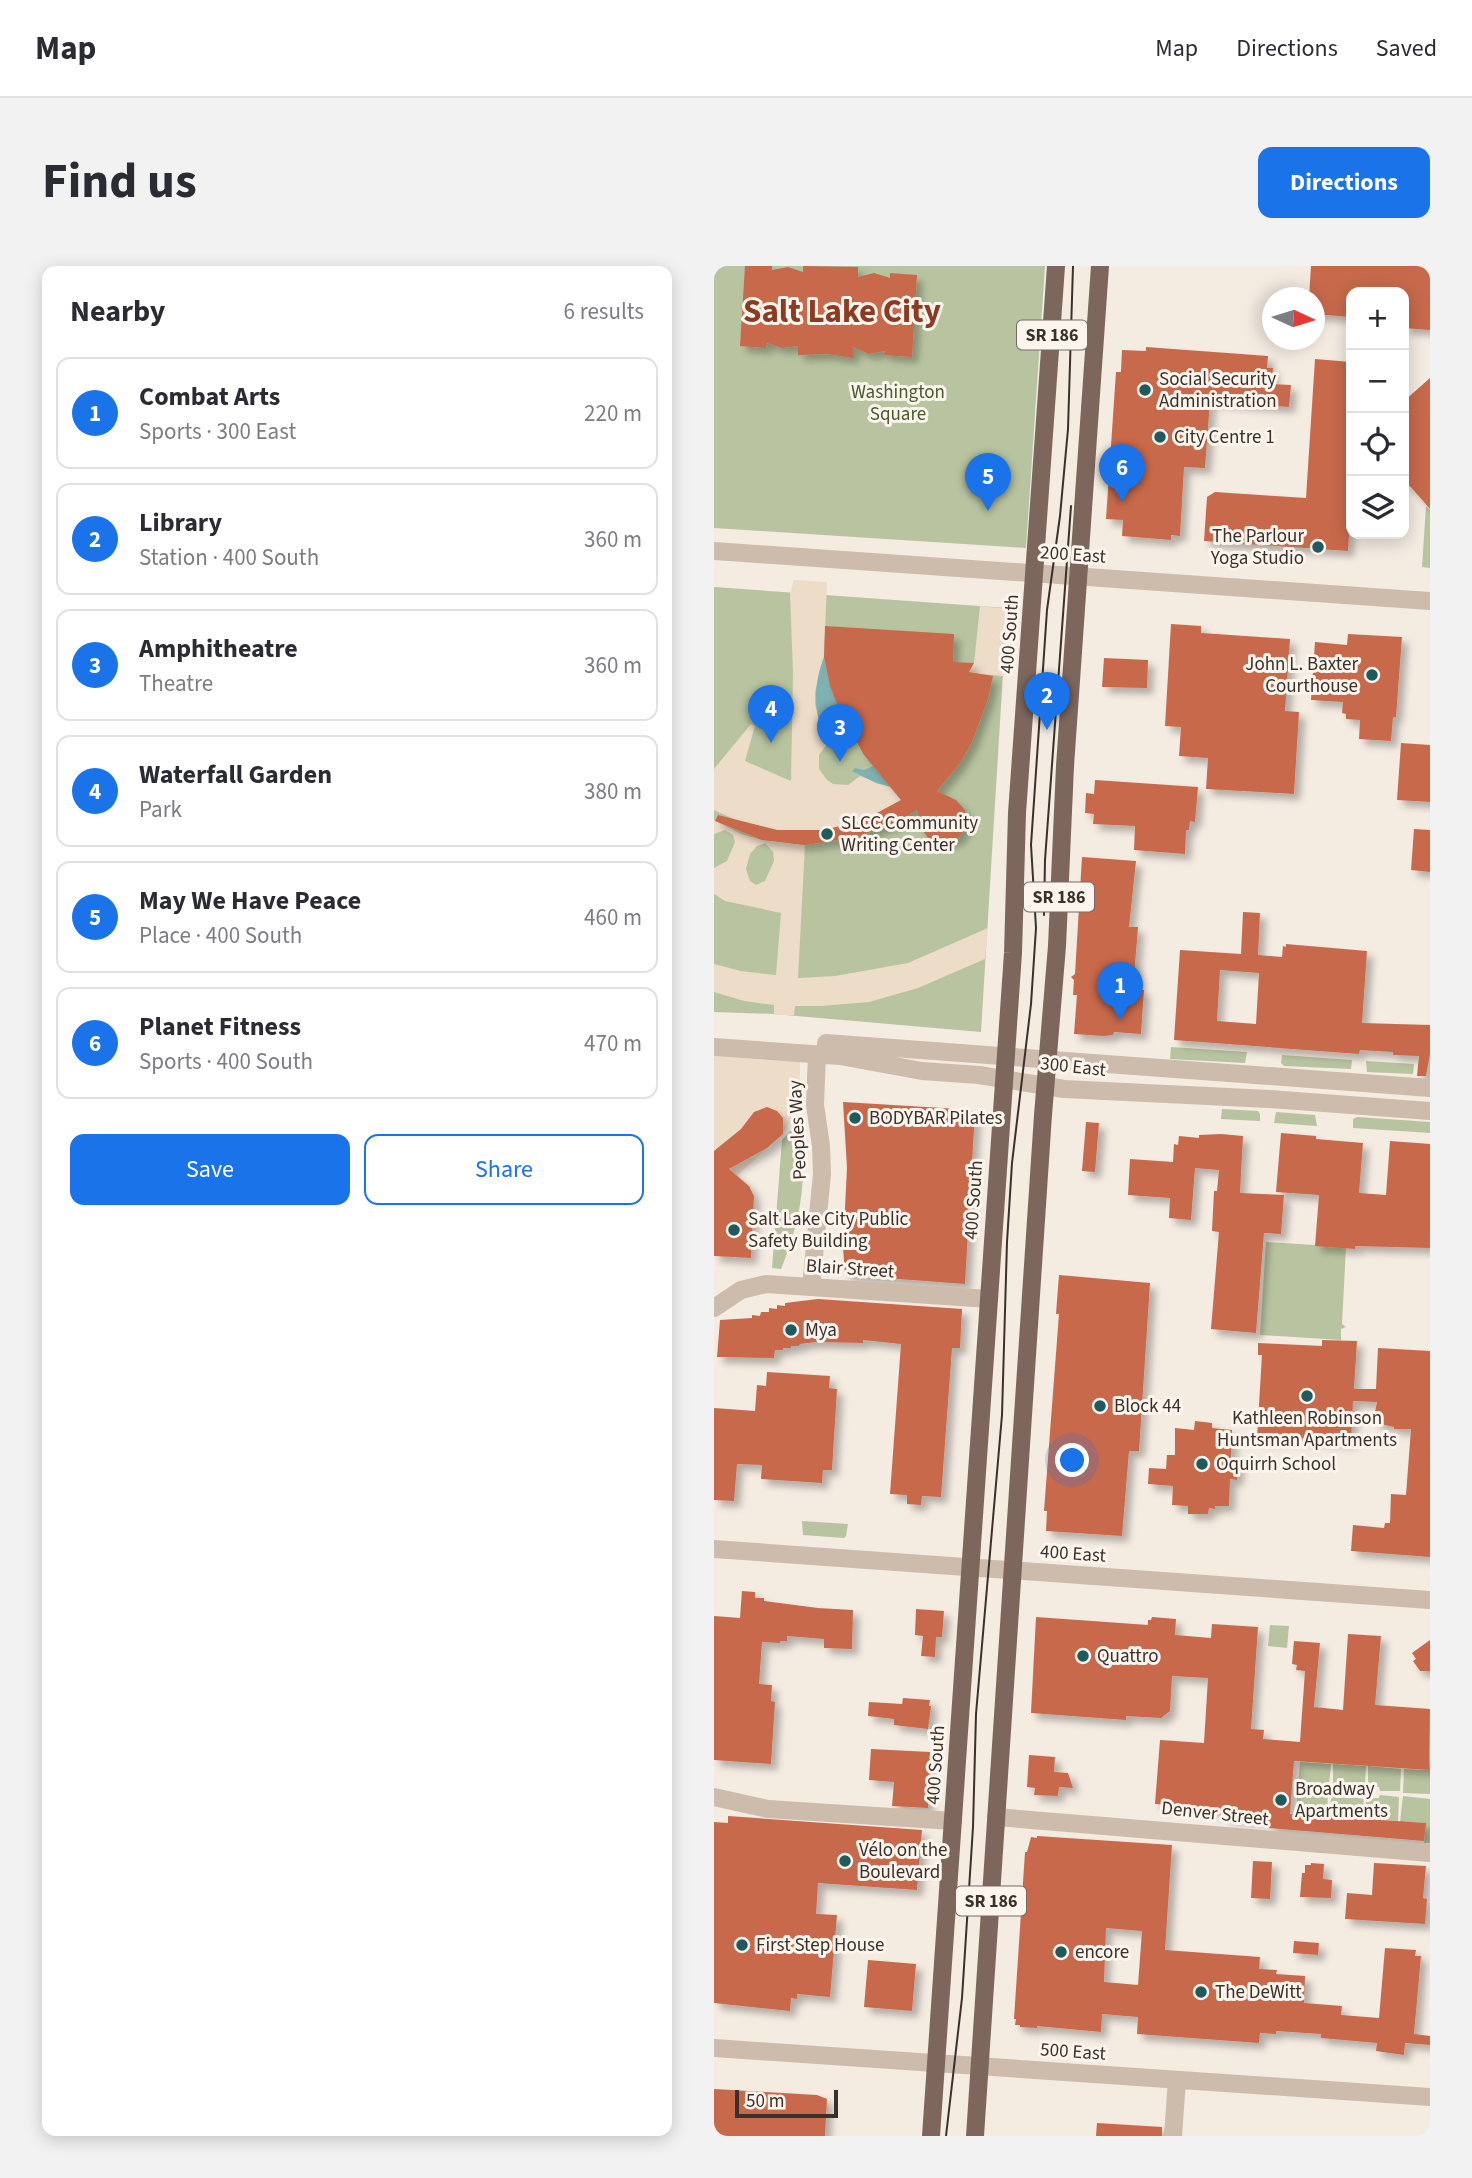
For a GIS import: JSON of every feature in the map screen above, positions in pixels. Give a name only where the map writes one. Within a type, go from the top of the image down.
[{"type":"main road","name":"400 South","points":[[931,2136],[1013,953],[1017,813],[1056,266]]},
{"type":"main road","name":"SR 186","points":[[975,2136],[1045,1086],[1057,946],[1062,815],[1100,266]]},
{"type":"street","name":"200 East","points":[[714,551],[1430,601]]},
{"type":"street","name":"300 East","points":[[714,1035],[1430,1088]]},
{"type":"street","name":"300 East","points":[[714,1047],[854,1058],[922,1071],[1110,1093],[1182,1094],[1430,1111]]},
{"type":"street","name":"Peoples Way","points":[[811,1287],[822,1174],[815,1105],[817,1054]]},
{"type":"street","name":"Blair Street","points":[[714,1308],[741,1290],[766,1284],[989,1299]]},
{"type":"street","name":"400 East","points":[[714,1549],[1430,1600]]},
{"type":"street","points":[[714,1797],[768,1809],[953,1822]]},
{"type":"street","name":"Denver Street","points":[[996,1817],[1430,1853]]},
{"type":"street","name":"500 East","points":[[714,2048],[1430,2097]]},
{"type":"street","points":[[1173,2136],[1177,2080]]},
{"type":"green space","name":"Washington Square","points":[[714,266],[1045,266],[1026,548],[714,528]]},
{"type":"green space","points":[[1426,506],[1430,510],[1430,568],[1422,567]]},
{"type":"green space","points":[[714,587],[1007,608],[981,1032],[774,1014],[714,1012]]},
{"type":"green space","points":[[1171,1047],[1247,1052],[1245,1063],[1170,1059]]},
{"type":"green space","points":[[1282,1055],[1352,1060],[1351,1069],[1284,1066],[1281,1063]]},
{"type":"green space","points":[[1366,1061],[1414,1064],[1413,1074],[1367,1072]]},
{"type":"green space","points":[[1222,1109],[1258,1111],[1260,1121],[1221,1119]]},
{"type":"green space","points":[[1276,1112],[1315,1115],[1317,1126],[1274,1123]]},
{"type":"green space","points":[[1357,1117],[1430,1122],[1430,1133],[1353,1128],[1353,1119]]},
{"type":"green space","points":[[798,1123],[803,1179],[798,1215],[781,1269],[772,1268],[782,1140]]},
{"type":"green space","points":[[1266,1242],[1346,1247],[1342,1324],[1346,1327],[1341,1329],[1341,1340],[1260,1335]]},
{"type":"green space","points":[[802,1521],[848,1524],[846,1536],[803,1535]]},
{"type":"green space","points":[[1270,1625],[1289,1626],[1287,1648],[1268,1646]]},
{"type":"green space","points":[[1430,1754],[1430,1794],[1403,1793],[1404,1769],[1429,1770]]},
{"type":"green space","points":[[1300,1762],[1331,1764],[1329,1786],[1298,1786]]},
{"type":"green space","points":[[1333,1764],[1366,1766],[1365,1785],[1352,1785],[1351,1790],[1333,1788]]},
{"type":"green space","points":[[1368,1766],[1401,1769],[1400,1791],[1380,1791],[1379,1787],[1368,1786]]},
{"type":"green space","points":[[1298,1789],[1328,1791],[1327,1817],[1296,1814]]},
{"type":"green space","points":[[1332,1791],[1350,1792],[1352,1797],[1364,1799],[1362,1819],[1329,1817]]},
{"type":"green space","points":[[1380,1795],[1399,1797],[1398,1821],[1365,1819],[1366,1799],[1379,1798]]},
{"type":"green space","points":[[1403,1796],[1430,1799],[1430,1843],[1424,1843],[1425,1823],[1400,1822]]},
{"type":"shaded area","points":[[794,580],[827,582],[824,657],[815,692],[815,704],[828,743],[819,755],[819,769],[833,784],[848,785],[860,776],[891,787],[902,800],[851,824],[824,830],[777,830],[738,821],[714,810],[714,769],[751,724],[755,726],[745,761],[791,781],[793,673],[790,593]]},
{"type":"shaded area","points":[[980,606],[1010,609],[1006,674],[982,674],[981,684],[963,682],[974,663]]},
{"type":"shaded area","points":[[714,820],[741,834],[762,840],[805,845],[798,978],[835,976],[908,963],[988,928],[985,959],[918,988],[869,1002],[795,1006],[794,1015],[774,1015],[774,1005],[744,1001],[714,992],[714,964],[741,971],[776,975],[781,913],[725,901],[714,894],[714,868],[727,861],[735,842],[733,835],[725,830],[714,834]],"holes":[[[765,843],[773,852],[774,861],[765,881],[756,885],[750,881],[746,869],[750,854],[757,846]]]},
{"type":"shaded area","points":[[714,1056],[800,1062],[799,1113],[776,1140],[737,1176],[714,1176]]},
{"type":"water","points":[[824,657],[830,686],[850,732],[843,741],[841,752],[836,754],[828,743],[816,707],[817,682]]},
{"type":"water","points":[[873,766],[891,787],[852,771],[855,768],[864,770]]},
{"type":"building","points":[[745,266],[772,266],[772,270],[788,267],[803,272],[803,266],[858,267],[858,277],[874,273],[890,278],[890,273],[917,275],[912,357],[884,355],[885,351],[869,354],[853,347],[853,358],[827,354],[798,355],[798,346],[782,348],[767,343],[766,348],[740,346]]},
{"type":"building","points":[[1311,266],[1430,266],[1430,330],[1409,328],[1409,287],[1346,287],[1346,317],[1325,315],[1325,287],[1310,287]]},
{"type":"building","name":"City Centre 1","points":[[1146,347],[1268,356],[1267,368],[1273,368],[1272,384],[1291,385],[1289,407],[1210,401],[1205,468],[1184,467],[1180,536],[1171,535],[1171,540],[1122,536],[1123,520],[1106,519],[1116,372],[1121,372],[1122,350],[1146,351]]},
{"type":"building","points":[[1315,359],[1346,362],[1348,551],[1204,541],[1207,497],[1215,492],[1306,498]]},
{"type":"building","points":[[1430,378],[1430,509],[1409,486],[1409,397]]},
{"type":"building","points":[[1171,624],[1201,626],[1201,633],[1290,639],[1285,711],[1299,712],[1294,794],[1206,789],[1208,758],[1179,756],[1181,727],[1165,726]]},
{"type":"building","points":[[825,626],[954,634],[953,662],[974,663],[969,672],[993,676],[988,699],[972,742],[960,763],[937,791],[956,800],[965,810],[967,823],[957,839],[945,843],[928,838],[921,828],[917,810],[896,823],[853,838],[805,845],[762,840],[715,821],[718,815],[777,830],[824,830],[864,820],[901,800],[864,755],[840,711],[830,686],[824,657]]},
{"type":"building","name":"John L. Baxter Courthouse","points":[[1348,634],[1402,637],[1396,717],[1393,717],[1391,741],[1359,739],[1360,720],[1346,719],[1346,714],[1342,713],[1343,702],[1311,700],[1315,642],[1347,645]]},
{"type":"building","points":[[1104,658],[1148,660],[1147,688],[1102,687]]},
{"type":"building","points":[[1401,743],[1430,745],[1430,802],[1397,800]]},
{"type":"building","points":[[1095,780],[1198,787],[1195,822],[1190,821],[1189,830],[1186,830],[1185,854],[1134,850],[1135,826],[1093,824],[1094,814],[1085,813],[1086,793],[1094,794]]},
{"type":"building","points":[[1414,829],[1430,830],[1430,872],[1411,870]]},
{"type":"building","points":[[1082,857],[1136,861],[1129,927],[1138,927],[1133,989],[1144,990],[1141,1034],[1074,1034],[1077,995],[1073,995],[1074,980],[1071,977],[1075,974]]},
{"type":"building","points":[[1243,912],[1260,913],[1258,955],[1282,957],[1283,946],[1286,947],[1286,944],[1367,951],[1362,1023],[1430,1025],[1430,1054],[1426,1076],[1417,1076],[1419,1056],[1393,1055],[1393,1052],[1360,1050],[1359,1054],[1174,1040],[1180,950],[1241,954]],"holes":[[[1220,970],[1259,973],[1256,1024],[1217,1021]]]},
{"type":"building","points":[[843,1102],[975,1112],[965,1284],[845,1275],[843,1247],[847,1168]]},
{"type":"building","points":[[767,1107],[777,1111],[783,1118],[783,1134],[767,1148],[729,1169],[749,1186],[754,1196],[751,1258],[714,1256],[714,1151],[741,1129],[754,1112]]},
{"type":"building","points":[[1086,1122],[1099,1123],[1095,1172],[1082,1171]]},
{"type":"building","points":[[1281,1133],[1363,1143],[1359,1193],[1386,1195],[1390,1141],[1430,1144],[1430,1248],[1355,1246],[1355,1249],[1315,1246],[1319,1195],[1276,1192]]},
{"type":"building","points":[[1199,1135],[1243,1136],[1240,1193],[1284,1195],[1281,1234],[1264,1233],[1256,1333],[1211,1329],[1219,1232],[1212,1231],[1214,1191],[1217,1191],[1219,1170],[1195,1168],[1191,1220],[1169,1218],[1170,1198],[1128,1195],[1130,1159],[1173,1162],[1174,1144],[1178,1145],[1179,1136],[1199,1138]]},
{"type":"building","name":"Block 44","points":[[1059,1275],[1150,1283],[1139,1451],[1129,1451],[1122,1536],[1046,1531],[1047,1511],[1044,1511],[1059,1314],[1056,1314]]},
{"type":"building","points":[[818,1299],[962,1309],[960,1348],[952,1348],[941,1497],[922,1496],[921,1505],[907,1504],[907,1495],[890,1494],[901,1344],[863,1340],[863,1343],[816,1342],[775,1350],[774,1358],[717,1357],[720,1320],[752,1318],[752,1315],[760,1316],[761,1312],[769,1312],[769,1308],[777,1309],[777,1305],[785,1306],[785,1303]]},
{"type":"building","points":[[1322,1340],[1357,1341],[1354,1389],[1376,1389],[1378,1348],[1430,1351],[1430,1557],[1351,1551],[1353,1525],[1384,1528],[1385,1523],[1390,1523],[1391,1494],[1406,1495],[1411,1429],[1394,1429],[1373,1422],[1377,1402],[1353,1401],[1351,1442],[1257,1438],[1262,1355],[1258,1355],[1258,1343],[1322,1346]]},
{"type":"building","points":[[767,1372],[830,1376],[829,1388],[837,1389],[832,1470],[823,1470],[822,1483],[761,1479],[762,1465],[737,1464],[734,1501],[714,1500],[714,1408],[755,1411],[757,1385],[766,1386]]},
{"type":"building","name":"Oquirrh School","points":[[1195,1421],[1212,1423],[1212,1428],[1232,1430],[1231,1459],[1239,1459],[1237,1480],[1230,1479],[1229,1506],[1209,1508],[1208,1514],[1188,1514],[1188,1506],[1172,1505],[1173,1486],[1148,1484],[1149,1468],[1166,1469],[1167,1455],[1175,1455],[1175,1428],[1194,1430]]},
{"type":"building","points":[[742,1591],[755,1592],[755,1598],[764,1598],[764,1601],[853,1610],[852,1649],[824,1648],[824,1639],[787,1636],[787,1641],[780,1643],[762,1642],[759,1684],[772,1685],[771,1701],[775,1702],[771,1764],[714,1760],[714,1616],[740,1618]]},
{"type":"building","points":[[916,1609],[944,1611],[942,1637],[936,1637],[935,1657],[921,1656],[923,1636],[915,1635]]},
{"type":"building","points":[[1036,1617],[1148,1625],[1148,1620],[1152,1617],[1176,1619],[1175,1635],[1211,1638],[1212,1624],[1258,1627],[1251,1729],[1264,1730],[1263,1739],[1300,1742],[1305,1671],[1296,1670],[1297,1665],[1292,1664],[1294,1641],[1320,1643],[1314,1707],[1343,1710],[1348,1634],[1381,1636],[1375,1705],[1430,1709],[1429,1770],[1294,1761],[1290,1814],[1426,1823],[1424,1841],[1269,1828],[1269,1821],[1225,1818],[1226,1813],[1211,1812],[1212,1808],[1155,1804],[1160,1740],[1204,1743],[1208,1678],[1172,1676],[1170,1711],[1161,1718],[1126,1716],[1126,1720],[1031,1713]]},
{"type":"building","points":[[1430,1640],[1430,1671],[1420,1671],[1413,1661],[1416,1659],[1412,1653]]},
{"type":"building","points":[[903,1698],[930,1700],[928,1729],[894,1725],[894,1719],[868,1716],[869,1702],[902,1704]]},
{"type":"building","points":[[871,1749],[930,1752],[928,1808],[892,1806],[894,1782],[869,1780]]},
{"type":"building","points":[[1029,1755],[1055,1757],[1054,1772],[1068,1773],[1073,1788],[1059,1787],[1058,1796],[1034,1795],[1035,1788],[1027,1787]]},
{"type":"building","points":[[728,1816],[922,1830],[917,1890],[818,1883],[816,1914],[837,1915],[830,1997],[797,1994],[797,1999],[791,1998],[790,2011],[714,2003],[714,1822],[728,1823]]},
{"type":"building","points":[[1031,1837],[1172,1845],[1165,1950],[1260,1957],[1259,1969],[1277,1970],[1276,1974],[1305,1976],[1304,2003],[1342,2006],[1341,2015],[1379,2018],[1385,1948],[1416,1950],[1415,1956],[1421,1956],[1414,2034],[1430,2036],[1430,2045],[1405,2043],[1404,2055],[1376,2051],[1377,2043],[1321,2038],[1321,2034],[1276,2031],[1276,2034],[1260,2033],[1259,2043],[1137,2034],[1138,2017],[1102,2014],[1101,2032],[1015,2025],[1025,1852]],"holes":[[[1106,1928],[1142,1931],[1138,1985],[1104,1982]]]},
{"type":"building","points":[[1253,1861],[1272,1862],[1270,1899],[1251,1898]]},
{"type":"building","points":[[1374,1863],[1426,1866],[1423,1898],[1427,1899],[1425,1924],[1345,1919],[1347,1893],[1372,1895]]},
{"type":"building","points":[[1324,1864],[1323,1879],[1332,1880],[1331,1898],[1300,1897],[1302,1873],[1305,1873],[1305,1865]]},
{"type":"building","points":[[1294,1941],[1319,1943],[1318,1955],[1293,1953]]},
{"type":"building","points":[[868,1960],[916,1964],[912,2011],[864,2007]]},
{"type":"building","points":[[714,2089],[817,2095],[827,2099],[825,2136],[714,2136]]},
{"type":"building","points":[[1097,2123],[1162,2127],[1162,2136],[1096,2136]]},
{"type":"tram line","points":[[946,2136],[962,1998],[973,1827],[976,1714],[1002,1415],[1012,1163],[1031,1004],[1036,928],[1031,845],[1047,610],[1068,429],[1073,266]]},
{"type":"tram line","points":[[1044,915],[1045,860],[1071,506]]},
{"type":"place","name":"Social Security Administration","points":[[1145,390]]},
{"type":"place","name":"City Centre 1","points":[[1160,437]]},
{"type":"place","name":"Planet Fitness","points":[[1122,502]]},
{"type":"place","name":"May We Have Peace","points":[[988,511]]},
{"type":"place","name":"The Parlour Yoga Studio","points":[[1318,547]]},
{"type":"place","name":"John L. Baxter Courthouse","points":[[1372,675]]},
{"type":"place","name":"Library","points":[[1047,730]]},
{"type":"place","name":"Waterfall Garden","points":[[771,743]]},
{"type":"place","name":"Amphitheatre","points":[[840,762]]},
{"type":"place","name":"SLCC Community Writing Center","points":[[827,834]]},
{"type":"place","name":"Combat Arts","points":[[1120,1020]]},
{"type":"place","name":"BODYBAR Pilates","points":[[855,1118]]},
{"type":"place","name":"Salt Lake City Public Safety Building","points":[[734,1230]]},
{"type":"place","name":"Mya","points":[[791,1330]]},
{"type":"place","name":"Kathleen Robinson Huntsman Apartments","points":[[1307,1396]]},
{"type":"place","name":"Block 44","points":[[1100,1406]]},
{"type":"place","name":"Oquirrh School","points":[[1202,1464]]},
{"type":"place","name":"Quattro","points":[[1083,1656]]},
{"type":"place","name":"Broadway Apartments","points":[[1281,1800]]},
{"type":"place","name":"Vélo on the Boulevard","points":[[845,1861]]},
{"type":"place","name":"First Step House","points":[[742,1945]]},
{"type":"place","name":"encore","points":[[1061,1952]]},
{"type":"place","name":"The DeWitt","points":[[1201,1992]]},
{"type":"district","name":"Salt Lake City","points":[[842,311]]}]
